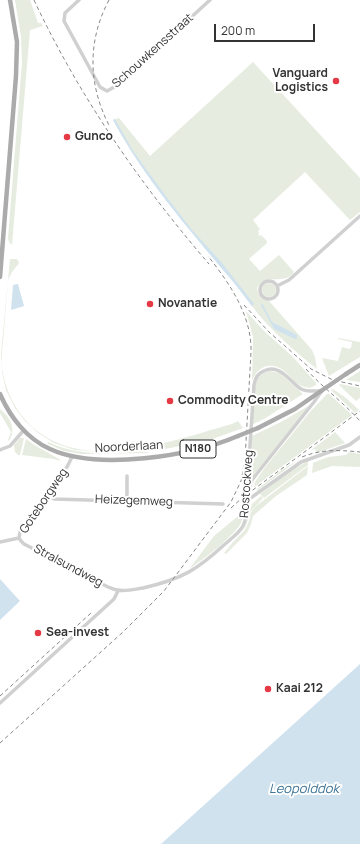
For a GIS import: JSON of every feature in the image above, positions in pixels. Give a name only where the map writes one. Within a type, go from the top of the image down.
[{"type":"main road","points":[[0,278],[16,76],[17,42],[10,0]]},
{"type":"main road","name":"Noorderlaan","points":[[0,394],[11,416],[24,430],[45,447],[72,457],[94,460],[133,459],[178,454],[200,449],[258,428],[295,409],[360,365]]},
{"type":"street","name":"Schouwkensstraat","points":[[79,0],[64,16],[65,24],[98,84],[104,90],[109,90],[116,86],[210,0]]},
{"type":"street","points":[[277,286],[289,280],[360,216]]},
{"type":"street","points":[[264,282],[272,282],[277,286],[277,291],[272,298],[264,297],[260,292],[260,287],[264,282]]},
{"type":"street","name":"Rostockweg","points":[[118,591],[168,582],[184,575],[204,563],[243,526],[246,517],[248,498],[247,490],[254,385],[257,377],[265,370],[274,369],[284,374],[300,389],[308,391],[321,391]]},
{"type":"street","name":"Noorderlaan","points":[[248,492],[252,480],[314,402],[321,391]]},
{"type":"street","points":[[0,450],[10,446],[24,430]]},
{"type":"street","points":[[248,498],[252,497],[301,462],[349,445],[360,437]]},
{"type":"street","name":"Goteborgweg","points":[[19,538],[20,532],[47,496],[72,457]]},
{"type":"street","points":[[127,476],[127,501]]},
{"type":"street","name":"Heizegemweg","points":[[47,496],[54,499],[223,504]]},
{"type":"street","points":[[0,542],[19,538]]},
{"type":"street","name":"Stralsundweg","points":[[19,538],[24,544],[118,591]]},
{"type":"street","points":[[0,703],[114,599],[118,591]]},
{"type":"shaded area","points":[[15,0],[30,0],[38,23],[41,23],[43,26],[30,30],[12,245],[8,238],[22,62],[21,37]]},
{"type":"shaded area","points":[[253,62],[360,178],[360,212],[350,220],[305,172],[253,220],[260,229],[258,231],[258,235],[261,235],[267,243],[249,259],[260,271],[279,255],[294,272],[285,278],[265,280],[257,288],[259,294],[270,302],[312,350],[317,369],[285,342],[257,312],[167,201],[125,141],[113,120],[119,118],[150,156]]},
{"type":"shaded area","points":[[10,259],[17,259],[19,263],[8,280]]},
{"type":"shaded area","points":[[8,280],[2,359],[5,384],[19,412],[29,424],[50,440],[74,448],[100,451],[127,450],[182,438],[238,421],[243,428],[207,441],[154,451],[140,450],[103,452],[75,450],[54,443],[38,433],[24,420],[15,408],[6,390],[2,372],[1,354]]},
{"type":"shaded area","points":[[269,283],[274,285],[276,290],[274,295],[269,297],[264,295],[262,290],[264,285]]},
{"type":"shaded area","points":[[246,311],[264,331],[292,356],[317,384],[313,387],[307,388],[300,385],[284,371],[274,366],[268,366],[260,369],[252,380],[253,337]]},
{"type":"shaded area","points":[[338,338],[360,342],[360,357],[329,376],[322,358],[338,361],[342,347],[349,349],[351,348],[352,342]]},
{"type":"shaded area","points":[[270,371],[280,373],[303,394],[264,419],[253,424],[253,399],[255,386],[261,375]]},
{"type":"shaded area","points":[[360,371],[360,382],[346,380]]},
{"type":"shaded area","points":[[339,385],[360,388],[360,398],[356,401]]},
{"type":"shaded area","points":[[333,389],[359,410],[355,413],[331,390]]},
{"type":"shaded area","points":[[328,393],[352,415],[254,487],[255,482],[263,470],[309,413]]},
{"type":"shaded area","points":[[310,405],[251,480],[249,480],[252,436],[281,422]]},
{"type":"shaded area","points":[[0,409],[7,416],[11,424],[12,432],[9,441],[11,432],[0,413]]},
{"type":"shaded area","points":[[335,432],[345,443],[317,453],[315,449],[311,450]]},
{"type":"shaded area","points":[[20,438],[24,438],[20,455],[18,455],[15,452],[14,445]]},
{"type":"shaded area","points":[[26,439],[59,459],[61,461],[22,455]]},
{"type":"shaded area","points":[[48,442],[74,451],[83,452],[150,453],[81,454],[64,451],[48,444]]},
{"type":"shaded area","points":[[349,452],[360,454],[360,467],[332,466],[312,473],[313,463],[328,457],[346,455]]},
{"type":"shaded area","points":[[297,461],[258,490],[256,490],[283,469]]},
{"type":"shaded area","points":[[308,461],[308,465],[264,498],[260,494],[290,471]]},
{"type":"shaded area","points":[[308,466],[307,475],[276,496],[253,516],[247,533],[226,554],[224,553],[245,530],[251,512],[256,506]]},
{"type":"shaded area","points":[[261,496],[263,498],[251,511],[245,528],[235,538],[245,527],[252,504]]},
{"type":"shaded area","points":[[244,511],[243,518],[238,528],[210,554],[190,568],[214,536]]},
{"type":"water","points":[[115,119],[133,151],[165,195],[192,230],[222,263],[254,304],[252,306],[152,182],[125,141],[113,120]]},
{"type":"water","points":[[18,284],[24,306],[11,310],[13,285]]},
{"type":"water","points":[[262,303],[272,322],[297,335],[297,339],[274,329],[261,305]]},
{"type":"water","points":[[0,579],[20,601],[0,620]]},
{"type":"water","name":"Leopolddok","points":[[360,664],[360,844],[161,844]]},
{"type":"railway","points":[[34,0],[71,70],[112,138],[135,171],[209,264]]},
{"type":"railway","points":[[109,0],[97,31],[93,64],[97,96],[110,127]]},
{"type":"railway","points":[[0,743],[123,632],[164,591],[231,502],[241,481],[245,460],[251,352],[250,339],[244,313],[232,289],[208,256]]},
{"type":"railway","points":[[244,305],[269,332],[311,369],[333,380],[360,386]]},
{"type":"railway","points":[[306,369],[360,421]]},
{"type":"railway","points":[[231,508],[242,498],[360,411]]},
{"type":"railway","points":[[302,457],[309,454],[331,451],[360,452]]},
{"type":"railway","points":[[0,696],[91,613]]},
{"type":"place","name":"Vanguard Logistics","points":[[336,81]]},
{"type":"place","name":"Gunco","points":[[67,137]]},
{"type":"place","name":"Novanatie","points":[[150,304]]},
{"type":"place","name":"Commodity Centre","points":[[170,401]]},
{"type":"place","name":"Sea-invest","points":[[38,633]]},
{"type":"place","name":"Kaai 212","points":[[268,689]]}]
